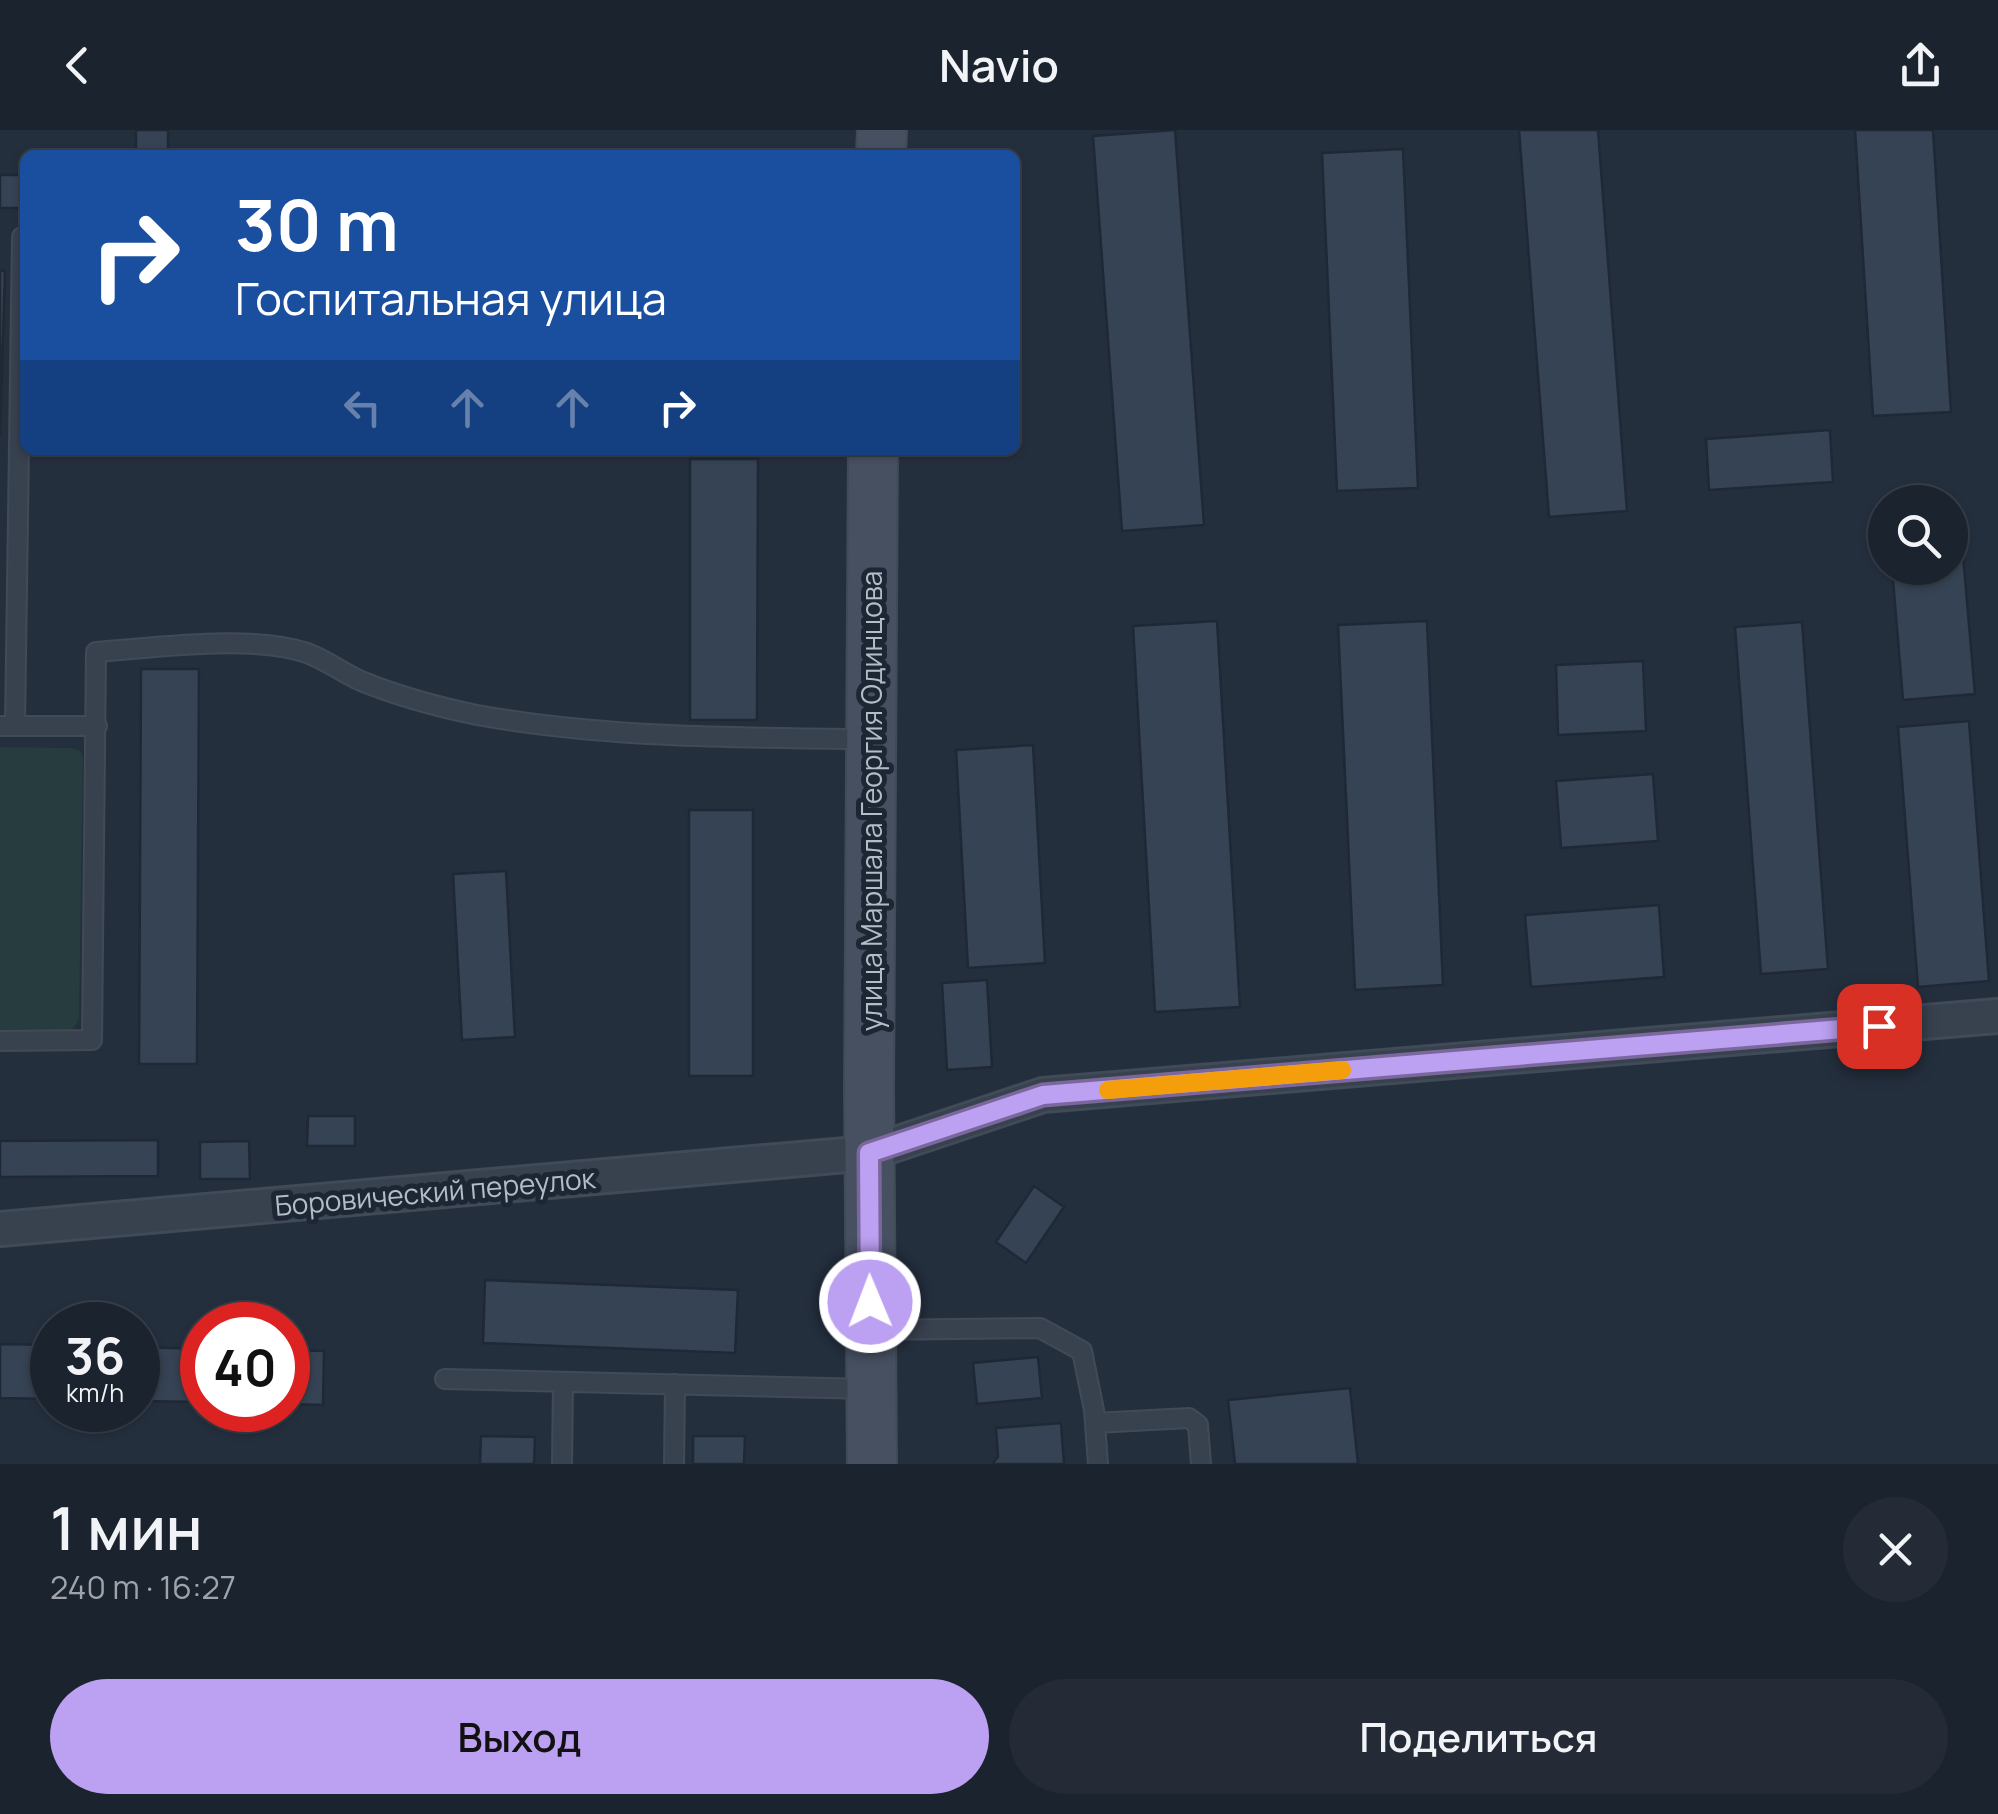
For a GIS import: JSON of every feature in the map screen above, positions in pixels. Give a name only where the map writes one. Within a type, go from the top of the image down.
[{"type":"street","name":"улица Маршала Георгия Одинцова","points":[[872,1464],[869,1153],[873,455]]},
{"type":"street","name":"Боровический переулок","points":[[0,1229],[869,1153],[1043,1095],[1998,1016]]},
{"type":"lane","points":[[20,352],[7,726],[97,726]]},
{"type":"lane","points":[[0,1041],[92,1040],[96,652],[210,644],[264,646],[305,652],[358,680],[414,700],[479,715],[707,738],[871,740]]},
{"type":"lane","points":[[871,1330],[1040,1328],[1082,1351],[1098,1464]]},
{"type":"lane","points":[[445,1378],[871,1389]]},
{"type":"lane","points":[[562,1464],[563,1382]]},
{"type":"lane","points":[[674,1464],[675,1384]]},
{"type":"lane","points":[[1095,1423],[1189,1418],[1198,1424],[1201,1464]]},
{"type":"green space","points":[[0,747],[72,748],[80,751],[83,758],[79,1018],[74,1028],[65,1031],[0,1031]]},
{"type":"building","points":[[136,130],[168,130],[168,150],[136,150]]},
{"type":"building","points":[[1175,130],[1204,525],[1122,531],[1093,136]]},
{"type":"building","points":[[1519,130],[1598,130],[1627,511],[1549,517]]},
{"type":"building","points":[[1855,130],[1933,130],[1951,412],[1873,416]]},
{"type":"building","points":[[1403,149],[1418,488],[1337,491],[1322,153]]},
{"type":"building","points":[[0,175],[20,175],[20,208],[0,208]]},
{"type":"building","points":[[0,271],[5,271],[0,436]]},
{"type":"building","points":[[1830,430],[1833,482],[1709,490],[1706,439]]},
{"type":"building","points":[[690,459],[758,459],[757,720],[690,720]]},
{"type":"building","points":[[1893,585],[1966,585],[1975,694],[1903,700]]},
{"type":"building","points":[[1217,621],[1240,1007],[1155,1012],[1133,626]]},
{"type":"building","points":[[1427,621],[1443,985],[1355,990],[1338,625]]},
{"type":"building","points":[[1802,622],[1828,969],[1761,974],[1735,627]]},
{"type":"building","points":[[1643,661],[1646,731],[1558,735],[1556,665]]},
{"type":"building","points":[[141,669],[199,669],[197,1064],[139,1064]]},
{"type":"building","points":[[1969,721],[1989,981],[1918,987],[1898,727]]},
{"type":"building","points":[[1033,745],[1045,963],[968,968],[956,750]]},
{"type":"building","points":[[1653,774],[1658,841],[1561,848],[1556,781]]},
{"type":"building","points":[[689,810],[753,810],[753,1076],[689,1076]]},
{"type":"building","points":[[506,871],[515,1037],[462,1040],[453,874]]},
{"type":"building","points":[[1659,905],[1664,977],[1531,987],[1525,915]]},
{"type":"building","points":[[987,980],[992,1067],[947,1070],[942,983]]},
{"type":"building","points":[[308,1116],[355,1116],[355,1146],[307,1146]]},
{"type":"building","points":[[158,1140],[158,1176],[0,1177],[0,1141]]},
{"type":"building","points":[[249,1141],[250,1179],[200,1179],[200,1142]]},
{"type":"building","points":[[1034,1186],[1064,1207],[1026,1263],[996,1242]]},
{"type":"building","points":[[485,1280],[738,1290],[735,1353],[483,1343]]},
{"type":"building","points":[[0,1344],[30,1345],[30,1399],[0,1398]]},
{"type":"building","points":[[160,1348],[180,1348],[180,1402],[160,1401]]},
{"type":"building","points":[[310,1351],[324,1351],[323,1405],[310,1405]]},
{"type":"building","points":[[1038,1357],[1042,1398],[977,1404],[973,1363]]},
{"type":"building","points":[[1350,1388],[1358,1464],[1235,1464],[1228,1400]]},
{"type":"building","points":[[1061,1423],[1064,1464],[992,1464],[998,1457],[996,1428]]},
{"type":"building","points":[[481,1436],[535,1437],[534,1464],[480,1464]]},
{"type":"building","points":[[693,1436],[745,1436],[744,1464],[693,1464]]},
{"type":"slow traffic","points":[[1108,1090],[1342,1070]]},
{"type":"route","points":[[870,1302],[869,1153],[1043,1095],[1879,1026]]}]
